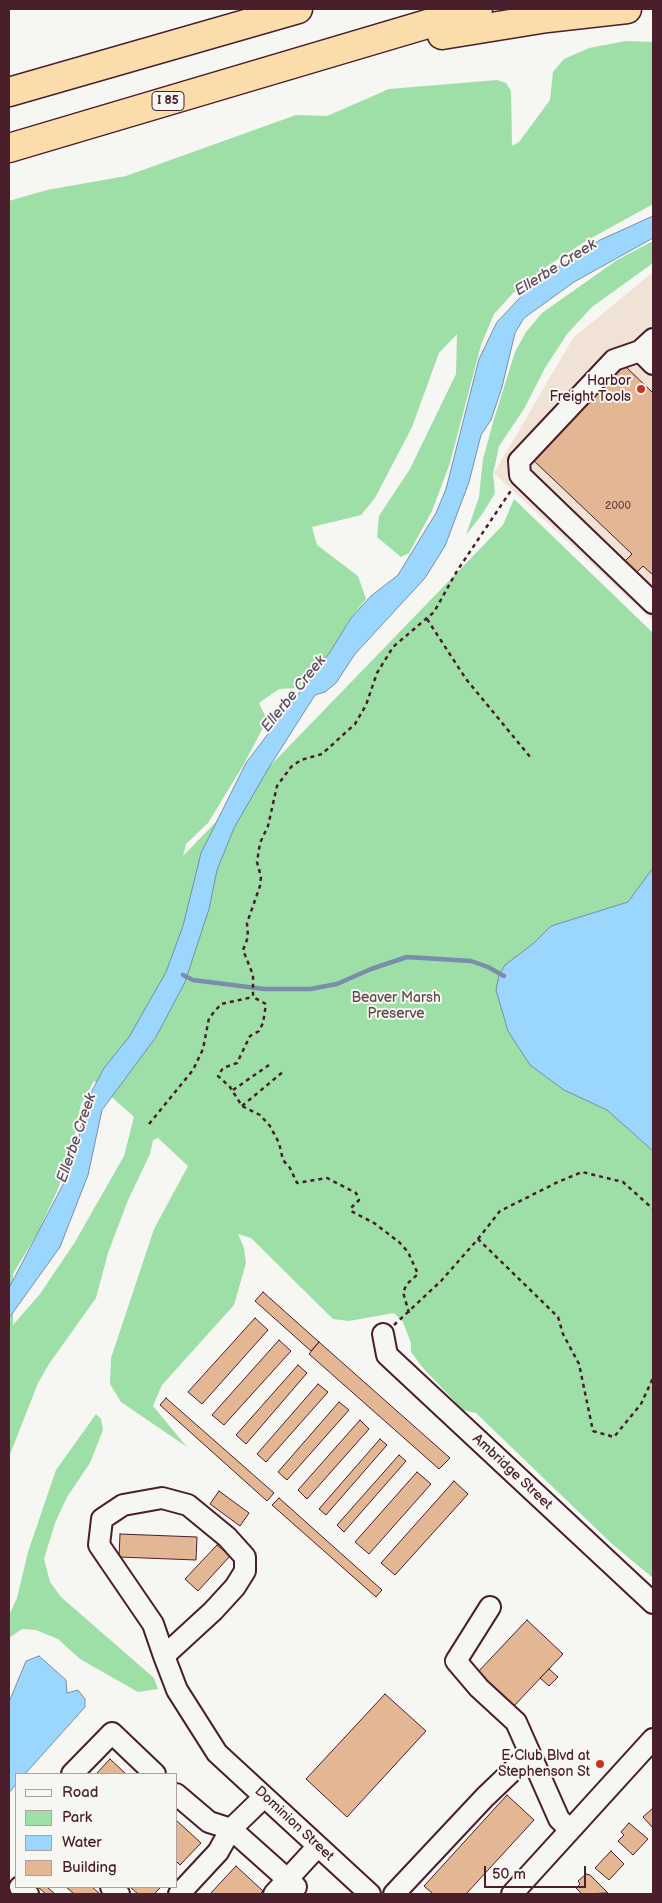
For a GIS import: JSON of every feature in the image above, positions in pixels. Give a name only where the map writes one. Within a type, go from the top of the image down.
[{"type":"highway","points":[[221,30],[273,9]]},
{"type":"highway","points":[[9,92],[298,9]]},
{"type":"highway","name":"I 85","points":[[9,148],[478,9]]},
{"type":"highway","points":[[328,55],[547,18],[627,9]]},
{"type":"street","points":[[649,352],[614,360],[519,461],[520,475],[653,603]]},
{"type":"street","name":"Ambridge Street","points":[[383,1334],[387,1355],[653,1603]]},
{"type":"street","name":"Dominion Street","points":[[164,1656],[213,1611],[235,1587],[245,1571],[244,1557],[208,1519],[188,1505],[162,1498],[123,1505],[102,1519],[99,1545],[153,1624],[164,1656],[177,1690],[218,1754],[370,1894]]},
{"type":"street","points":[[490,1607],[456,1661],[479,1688],[516,1722],[559,1819],[570,1830]]},
{"type":"street","points":[[73,1773],[112,1733],[154,1773]]},
{"type":"street","points":[[512,1894],[653,1739]]},
{"type":"street","points":[[394,1894],[485,1797],[530,1754]]},
{"type":"street","points":[[178,1796],[209,1822],[231,1829],[291,1883]]},
{"type":"street","points":[[181,1886],[218,1852],[231,1829],[264,1796]]},
{"type":"street","points":[[274,1894],[291,1883],[318,1846]]},
{"type":"path","points":[[253,997],[253,975],[243,950],[248,937],[247,923],[260,886],[261,876],[257,862],[260,843],[268,826],[277,786],[291,767],[301,760],[322,754],[355,724],[366,705],[377,673],[393,647],[434,612],[458,571],[508,498],[520,475]]},
{"type":"path","points":[[427,619],[466,679],[531,758]]},
{"type":"path","points":[[149,1124],[193,1070],[203,1049],[209,1018],[221,1004],[253,997],[266,1004],[263,1022],[258,1031],[250,1036],[236,1063],[223,1068],[218,1076],[233,1090],[242,1106],[260,1115],[270,1126],[279,1143],[283,1160],[290,1168],[297,1183],[327,1178],[356,1194],[359,1200],[351,1208],[351,1212],[374,1223],[399,1242],[408,1252],[418,1274],[407,1284],[403,1292],[409,1313]]},
{"type":"path","points":[[233,1090],[269,1065]]},
{"type":"path","points":[[242,1106],[284,1071]]},
{"type":"path","points":[[383,1334],[409,1313],[441,1281],[500,1211],[558,1182],[582,1172],[623,1182],[653,1209]]},
{"type":"path","points":[[478,1239],[558,1317],[563,1334],[579,1364],[593,1431],[614,1437],[641,1404],[653,1378]]},
{"type":"shaded area","points":[[653,272],[653,621],[494,473],[573,338]]},
{"type":"green space","name":"Beaver Marsh Preserve","points":[[626,41],[653,42],[653,204],[586,241],[546,267],[513,293],[494,314],[481,345],[450,463],[432,511],[409,553],[401,557],[377,537],[379,516],[410,469],[456,374],[457,334],[439,353],[412,427],[375,498],[361,515],[312,527],[317,545],[358,576],[366,599],[347,623],[341,645],[314,669],[298,688],[279,689],[259,703],[267,720],[244,764],[208,823],[186,844],[183,856],[503,525],[514,499],[653,633],[653,1578],[611,1543],[476,1413],[463,1410],[423,1368],[411,1352],[411,1343],[403,1322],[394,1313],[349,1321],[333,1319],[251,1238],[238,1234],[244,1248],[246,1263],[234,1305],[162,1385],[153,1406],[187,1447],[121,1402],[110,1384],[111,1358],[154,1229],[188,1166],[158,1138],[153,1140],[150,1154],[128,1200],[108,1253],[96,1298],[49,1364],[38,1383],[9,1457],[9,201],[47,190],[126,176],[296,115],[327,116],[389,89],[497,80],[506,83],[511,91],[512,146],[519,142],[550,100],[553,72],[564,59],[589,48]],"holes":[[[94,1081],[134,1117],[124,1156],[75,1242],[40,1294],[13,1325],[13,1274],[38,1232],[58,1189],[73,1145],[81,1104]]]},
{"type":"green space","points":[[653,241],[653,263],[592,307],[567,334],[545,368],[524,409],[499,446],[493,474],[495,493],[466,535],[479,497],[483,459],[494,419],[515,352],[526,332],[542,313],[617,260]]},
{"type":"green space","points":[[96,1414],[101,1419],[103,1430],[90,1463],[67,1497],[55,1523],[44,1559],[50,1582],[61,1597],[154,1678],[158,1689],[138,1692],[80,1659],[58,1639],[36,1630],[22,1629],[9,1638],[9,1615],[17,1598],[28,1552],[56,1470]]},
{"type":"water","points":[[653,216],[653,238],[574,282],[524,318],[515,333],[502,387],[491,420],[481,435],[469,482],[445,546],[425,578],[355,654],[336,683],[325,692],[315,695],[268,769],[234,828],[217,870],[209,909],[185,982],[156,1037],[102,1110],[88,1175],[60,1247],[9,1318],[9,1288],[69,1173],[79,1138],[83,1108],[104,1068],[129,1037],[166,972],[183,926],[201,853],[246,763],[330,652],[351,618],[371,596],[398,575],[436,513],[446,489],[479,359],[497,322],[536,281],[600,240]]},
{"type":"water","points":[[653,868],[653,1151],[607,1110],[564,1090],[530,1065],[508,1031],[496,990],[499,975],[505,965],[534,943],[551,926],[628,902]]},
{"type":"water","points":[[39,1656],[66,1680],[67,1693],[78,1690],[85,1699],[85,1707],[26,1773],[15,1773],[15,1785],[9,1793],[9,1702],[26,1661]]},
{"type":"building","points":[[623,364],[653,393],[653,575],[643,566],[631,578],[620,566],[632,554],[532,459]]},
{"type":"building","points":[[263,1292],[319,1342],[311,1351],[255,1301]]},
{"type":"building","points":[[255,1318],[268,1330],[202,1404],[188,1392]]},
{"type":"building","points":[[279,1340],[291,1351],[224,1425],[212,1415]]},
{"type":"building","points":[[319,1342],[450,1458],[439,1469],[309,1354]]},
{"type":"building","points":[[298,1365],[307,1373],[246,1444],[236,1435]]},
{"type":"building","points":[[318,1384],[328,1392],[266,1462],[257,1454]]},
{"type":"building","points":[[166,1398],[274,1493],[267,1501],[160,1405]]},
{"type":"building","points":[[339,1402],[349,1410],[287,1480],[278,1472]]},
{"type":"building","points":[[360,1420],[369,1429],[307,1499],[298,1490]]},
{"type":"building","points":[[380,1439],[387,1445],[326,1515],[319,1509]]},
{"type":"building","points":[[399,1455],[406,1461],[344,1532],[337,1525]]},
{"type":"building","points":[[417,1472],[431,1484],[369,1554],[355,1542]]},
{"type":"building","points":[[454,1481],[468,1494],[395,1575],[381,1563]]},
{"type":"building","points":[[219,1491],[249,1513],[240,1526],[210,1504]]},
{"type":"building","points":[[279,1498],[382,1590],[376,1597],[272,1505]]},
{"type":"building","points":[[120,1534],[197,1537],[196,1560],[119,1557]]},
{"type":"building","points":[[217,1545],[230,1556],[198,1591],[185,1579]]},
{"type":"building","points":[[527,1620],[563,1654],[513,1707],[477,1673]]},
{"type":"building","points":[[549,1669],[558,1677],[549,1686],[540,1678]]},
{"type":"building","points":[[385,1694],[426,1731],[347,1817],[306,1779]]},
{"type":"building","points":[[110,1759],[125,1773],[97,1773]]},
{"type":"building","points":[[507,1795],[534,1820],[466,1894],[433,1894],[424,1886]]},
{"type":"building","points":[[653,1808],[653,1828],[643,1817]]},
{"type":"building","points":[[178,1822],[201,1843],[180,1865],[178,1863]]},
{"type":"building","points":[[629,1823],[648,1839],[633,1855],[618,1841],[624,1835],[621,1832]]},
{"type":"building","points":[[611,1851],[624,1864],[609,1880],[595,1868]]},
{"type":"building","points":[[236,1866],[263,1891],[260,1894],[210,1894]]},
{"type":"building","points":[[586,1874],[590,1875],[608,1893],[582,1894],[576,1888],[580,1884],[578,1881]]},
{"type":"building","points":[[39,1888],[48,1888],[55,1894],[46,1894]]},
{"type":"building","points":[[67,1888],[93,1888],[100,1894],[74,1894]]},
{"type":"building","points":[[131,1888],[160,1888],[154,1894],[138,1894]]},
{"type":"waterway","points":[[183,975],[193,980],[264,989],[310,989],[337,984],[371,969],[407,957],[471,961],[488,967],[504,976]]},
{"type":"place","name":"Harbor Freight Tools","points":[[641,389]]},
{"type":"place","name":"E Club Blvd at Stephenson St","points":[[600,1764]]},
{"type":"water label","name":"Ellerbe Creek","points":[[556,268]]},
{"type":"water label","name":"Ellerbe Creek","points":[[294,694]]},
{"type":"water label","name":"Ellerbe Creek","points":[[77,1138]]}]
